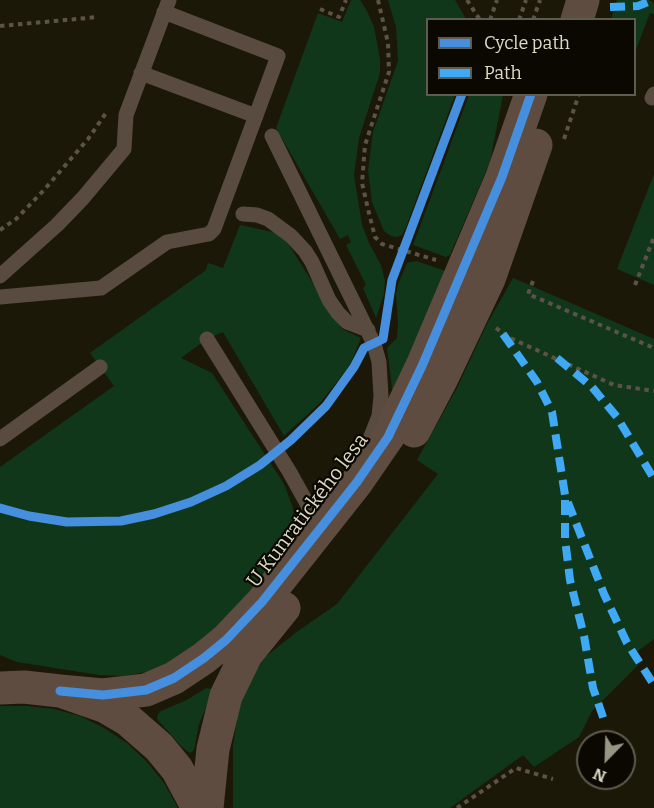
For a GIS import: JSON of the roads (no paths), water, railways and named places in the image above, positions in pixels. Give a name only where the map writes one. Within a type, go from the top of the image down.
[{"type":"street","points":[[556,18],[561,0]]},
{"type":"street","points":[[578,18],[583,0]]},
{"type":"street","name":"U Kunratického lesa","points":[[51,690],[103,695],[146,690],[174,678],[204,658],[234,632],[262,602],[357,482],[388,436],[422,366],[502,177],[530,96]]},
{"type":"street","name":"U Kunratického lesa","points":[[207,808],[213,749],[219,720],[235,675],[246,655],[356,518],[396,462],[420,419],[489,279],[552,96]]},
{"type":"street","points":[[0,677],[106,707],[145,733],[177,770],[198,808]]},
{"type":"street","points":[[0,688],[51,690]]},
{"type":"lane","points":[[0,276],[57,225],[83,198],[124,148],[126,115],[167,6],[278,56],[214,229],[209,234],[167,242],[101,288],[0,297]]},
{"type":"lane","points":[[141,73],[256,116]]},
{"type":"lane","points":[[272,136],[368,330],[380,369],[381,396],[377,423],[356,464],[302,552]]},
{"type":"lane","points":[[243,214],[268,219],[291,236],[312,262],[329,300],[338,313],[347,322],[368,330]]},
{"type":"lane","points":[[207,339],[309,507],[311,524],[302,552]]},
{"type":"lane","points":[[0,439],[100,367]]}]
